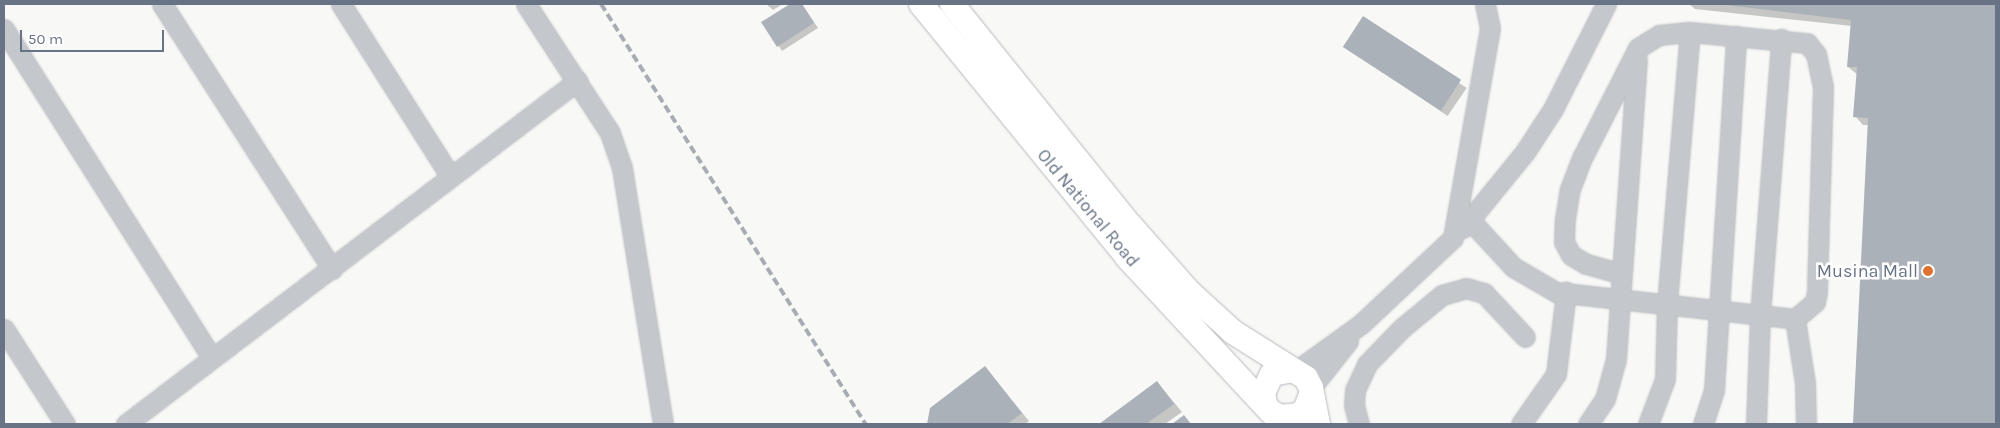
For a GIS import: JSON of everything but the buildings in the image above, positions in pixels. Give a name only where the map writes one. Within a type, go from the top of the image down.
[{"type":"main road","name":"Old National Road","points":[[921,4],[1127,258],[1277,415]]},
{"type":"main road","name":"Old National Road","points":[[952,4],[1130,225],[1189,292],[1233,332],[1303,380]]},
{"type":"main road","points":[[1272,374],[1303,380],[1305,410],[1298,415],[1277,415],[1263,393],[1272,374]]},
{"type":"main road","points":[[1303,380],[1318,424]]},
{"type":"street","points":[[162,4],[332,268]]},
{"type":"street","points":[[341,4],[451,177]]},
{"type":"street","points":[[526,4],[610,133],[622,168],[662,424]]},
{"type":"street","points":[[1453,238],[1490,28],[1485,4]]},
{"type":"street","points":[[1303,380],[1470,220],[1524,152],[1553,109],[1606,4]]},
{"type":"street","points":[[4,29],[211,357]]},
{"type":"street","points":[[1470,220],[1513,267],[1556,292],[1795,319],[1815,302],[1817,292],[1823,87],[1812,47],[1801,40],[1690,32],[1659,34],[1638,48],[1582,158],[1570,189],[1565,219],[1564,242],[1571,255],[1586,264],[1622,274]]},
{"type":"street","points":[[1648,424],[1665,379],[1667,304],[1690,32]]},
{"type":"street","points":[[1703,424],[1713,396],[1736,36]]},
{"type":"street","points":[[1756,424],[1760,315],[1781,39]]},
{"type":"street","points":[[1588,424],[1605,400],[1611,384],[1620,299],[1638,48]]},
{"type":"street","points":[[126,424],[211,357],[332,268],[577,81]]},
{"type":"street","points":[[1359,424],[1354,405],[1355,390],[1367,364],[1402,328],[1442,295],[1466,288],[1484,294],[1525,337]]},
{"type":"street","points":[[1521,424],[1556,374],[1566,292]]},
{"type":"street","points":[[1795,319],[1805,383],[1806,424]]},
{"type":"street","points":[[4,328],[65,424]]},
{"type":"railway","points":[[601,4],[866,424]]},
{"type":"place","name":"Musina Mall","points":[[1928,271]]}]
